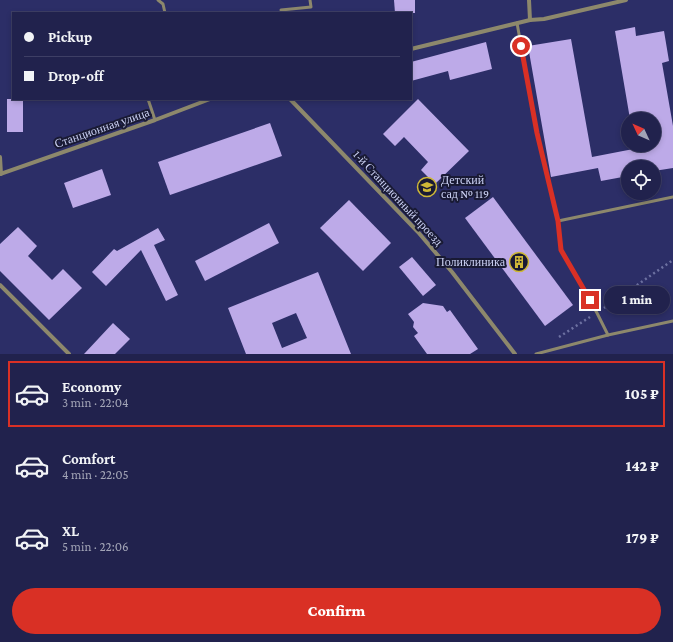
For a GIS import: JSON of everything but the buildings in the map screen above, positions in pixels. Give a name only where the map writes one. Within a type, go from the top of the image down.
[{"type":"street","points":[[529,0],[530,20]]},
{"type":"street","points":[[412,49],[530,20],[544,19],[626,0]]},
{"type":"street","name":"Станционная улица","points":[[0,174],[155,120],[207,100]]},
{"type":"street","name":"1-й Станционный проезд","points":[[291,100],[418,232],[452,272],[515,354]]},
{"type":"street","points":[[0,157],[0,174]]},
{"type":"street","points":[[0,285],[69,354]]},
{"type":"lane","points":[[158,0],[163,4],[165,12]]},
{"type":"lane","points":[[281,10],[311,7],[310,0]]},
{"type":"lane","points":[[517,23],[537,133],[558,221],[561,250],[608,335]]},
{"type":"lane","points":[[148,100],[155,120]]},
{"type":"lane","points":[[558,221],[673,197]]},
{"type":"lane","points":[[536,354],[608,335],[673,321]]},
{"type":"place","name":"Детский сад № 119","points":[[427,187]]},
{"type":"place","name":"Поликлиника","points":[[519,262]]},
{"type":"route","points":[[521,46],[537,133],[558,221],[561,250],[590,300]]}]
